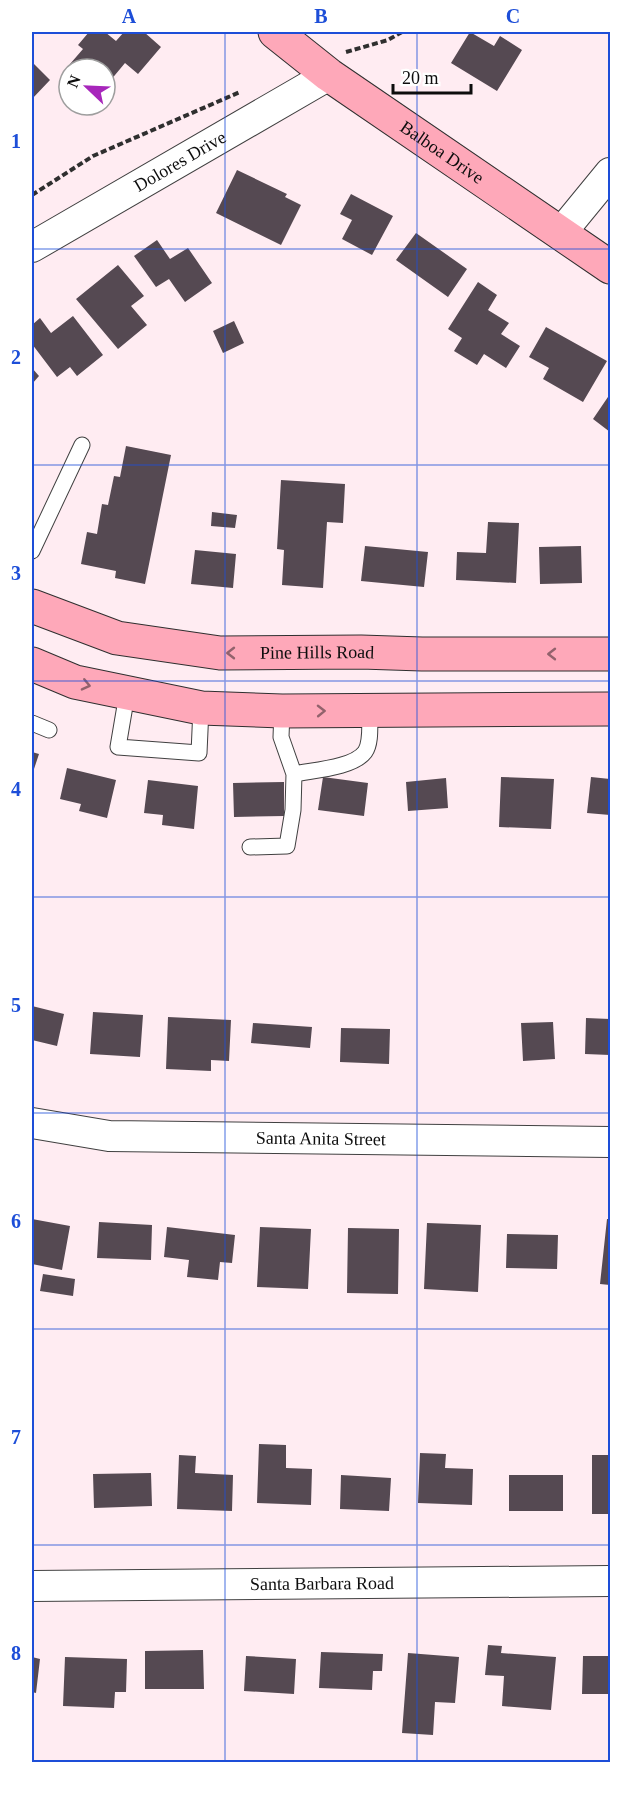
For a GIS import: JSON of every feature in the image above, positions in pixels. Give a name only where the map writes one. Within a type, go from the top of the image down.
[{"type":"main road","name":"Balboa Drive","points":[[275,32],[335,64],[560,234],[610,267]]},
{"type":"main road","name":"Pine Hills Road","points":[[32,606],[117,638],[220,653],[610,654]]},
{"type":"main road","points":[[32,664],[75,682],[201,708],[282,711],[610,709]]},
{"type":"street","name":"Dolores Drive","points":[[32,247],[335,64]]},
{"type":"street","points":[[560,234],[610,173]]},
{"type":"street","name":"Santa Anita Street","points":[[32,1123],[109,1136],[610,1142]]},
{"type":"street","name":"Santa Barbara Road","points":[[32,1586],[610,1581]]},
{"type":"lane","points":[[32,551],[82,444]]},
{"type":"lane","points":[[127,694],[118,747],[199,753],[201,708]]},
{"type":"lane","points":[[294,774],[352,762],[366,751],[370,710]]},
{"type":"lane","points":[[250,847],[287,846],[293,810],[294,774],[281,736],[282,711]]},
{"type":"lane","points":[[32,723],[49,730]]},
{"type":"path","points":[[335,64],[402,32]]},
{"type":"path","points":[[32,195],[93,156],[250,87]]},
{"type":"building","points":[[89,32],[105,32],[116,41],[124,32],[144,32],[161,47],[138,74],[125,63],[117,73],[117,57],[76,57],[83,49],[78,45]]},
{"type":"building","points":[[470,32],[494,46],[500,36],[522,50],[497,91],[451,63]]},
{"type":"building","points":[[32,62],[50,80],[32,99]]},
{"type":"building","points":[[237,170],[287,194],[285,197],[301,205],[281,245],[216,213]]},
{"type":"building","points":[[351,194],[393,216],[372,255],[342,239],[352,220],[340,214]]},
{"type":"building","points":[[416,233],[467,269],[448,297],[396,260]]},
{"type":"building","points":[[157,240],[170,259],[188,248],[212,283],[185,302],[169,279],[156,287],[134,256]]},
{"type":"building","points":[[118,265],[144,296],[131,306],[147,325],[118,349],[76,299]]},
{"type":"building","points":[[478,282],[497,295],[488,310],[509,323],[501,334],[520,346],[506,368],[484,354],[477,365],[454,351],[462,338],[448,329]]},
{"type":"building","points":[[73,316],[103,355],[77,376],[70,367],[57,377],[32,344],[32,325],[40,318],[51,333]]},
{"type":"building","points":[[234,321],[244,343],[223,353],[213,331]]},
{"type":"building","points":[[546,327],[607,361],[583,402],[543,379],[549,368],[529,357]]},
{"type":"building","points":[[32,368],[39,376],[32,384]]},
{"type":"building","points":[[610,394],[610,432],[593,419]]},
{"type":"building","points":[[126,446],[171,455],[145,584],[115,578],[116,571],[81,564],[87,532],[97,534],[102,504],[108,505],[114,476],[120,477]]},
{"type":"building","points":[[281,480],[345,484],[343,523],[327,522],[323,588],[282,585],[284,550],[277,549]]},
{"type":"building","points":[[212,512],[237,515],[235,528],[211,526]]},
{"type":"building","points":[[488,522],[519,523],[516,583],[456,580],[457,552],[486,553]]},
{"type":"building","points":[[365,546],[428,552],[424,587],[361,581]]},
{"type":"building","points":[[581,546],[582,583],[540,584],[539,547]]},
{"type":"building","points":[[195,550],[236,554],[233,588],[191,584]]},
{"type":"building","points":[[32,752],[39,754],[32,775]]},
{"type":"building","points":[[67,768],[116,780],[107,818],[79,811],[81,804],[60,799]]},
{"type":"building","points":[[323,777],[368,783],[364,816],[318,810]]},
{"type":"building","points":[[501,777],[554,779],[551,829],[499,827]]},
{"type":"building","points":[[591,777],[610,779],[610,815],[587,813]]},
{"type":"building","points":[[446,778],[448,808],[408,811],[406,782]]},
{"type":"building","points":[[148,780],[198,786],[194,829],[162,825],[163,815],[144,813]]},
{"type":"building","points":[[284,782],[284,816],[234,817],[233,783]]},
{"type":"building","points":[[32,1006],[64,1014],[57,1046],[32,1040]]},
{"type":"building","points":[[93,1012],[143,1015],[140,1057],[90,1054]]},
{"type":"building","points":[[168,1017],[231,1020],[229,1061],[211,1060],[211,1071],[166,1069]]},
{"type":"building","points":[[586,1018],[610,1019],[610,1055],[585,1054]]},
{"type":"building","points":[[553,1022],[555,1059],[523,1061],[521,1023]]},
{"type":"building","points":[[253,1023],[312,1027],[310,1048],[251,1043]]},
{"type":"building","points":[[341,1028],[390,1029],[389,1064],[340,1062]]},
{"type":"building","points":[[32,1219],[70,1226],[62,1270],[32,1264]]},
{"type":"building","points":[[607,1219],[610,1219],[610,1285],[600,1284]]},
{"type":"building","points":[[99,1222],[152,1225],[151,1260],[97,1258]]},
{"type":"building","points":[[427,1223],[481,1225],[478,1292],[424,1289]]},
{"type":"building","points":[[167,1227],[235,1235],[232,1263],[220,1262],[218,1280],[187,1277],[189,1260],[164,1257]]},
{"type":"building","points":[[260,1227],[311,1229],[308,1289],[257,1287]]},
{"type":"building","points":[[348,1228],[399,1229],[398,1294],[347,1293]]},
{"type":"building","points":[[507,1234],[558,1235],[557,1269],[506,1268]]},
{"type":"building","points":[[43,1274],[75,1279],[73,1296],[40,1291]]},
{"type":"building","points":[[259,1444],[286,1445],[286,1468],[312,1469],[311,1505],[257,1503]]},
{"type":"building","points":[[420,1453],[446,1454],[445,1468],[473,1469],[472,1505],[418,1503]]},
{"type":"building","points":[[179,1455],[196,1456],[195,1473],[233,1475],[232,1511],[177,1509]]},
{"type":"building","points":[[592,1455],[610,1455],[610,1514],[592,1514]]},
{"type":"building","points":[[151,1473],[152,1506],[94,1508],[93,1474]]},
{"type":"building","points":[[341,1475],[391,1478],[389,1511],[340,1509]]},
{"type":"building","points":[[509,1475],[563,1475],[563,1511],[509,1511]]},
{"type":"building","points":[[488,1645],[502,1646],[501,1653],[556,1657],[551,1710],[502,1706],[504,1676],[485,1675]]},
{"type":"building","points":[[203,1650],[204,1689],[145,1689],[145,1651]]},
{"type":"building","points":[[321,1652],[383,1654],[382,1671],[373,1671],[372,1690],[319,1688]]},
{"type":"building","points":[[408,1653],[459,1657],[455,1703],[435,1702],[433,1735],[402,1733]]},
{"type":"building","points":[[246,1656],[296,1659],[294,1694],[244,1691]]},
{"type":"building","points":[[583,1656],[610,1656],[610,1694],[582,1694]]},
{"type":"building","points":[[32,1657],[40,1659],[36,1693],[32,1692]]},
{"type":"building","points":[[65,1657],[127,1659],[126,1692],[115,1692],[114,1708],[63,1706]]}]
